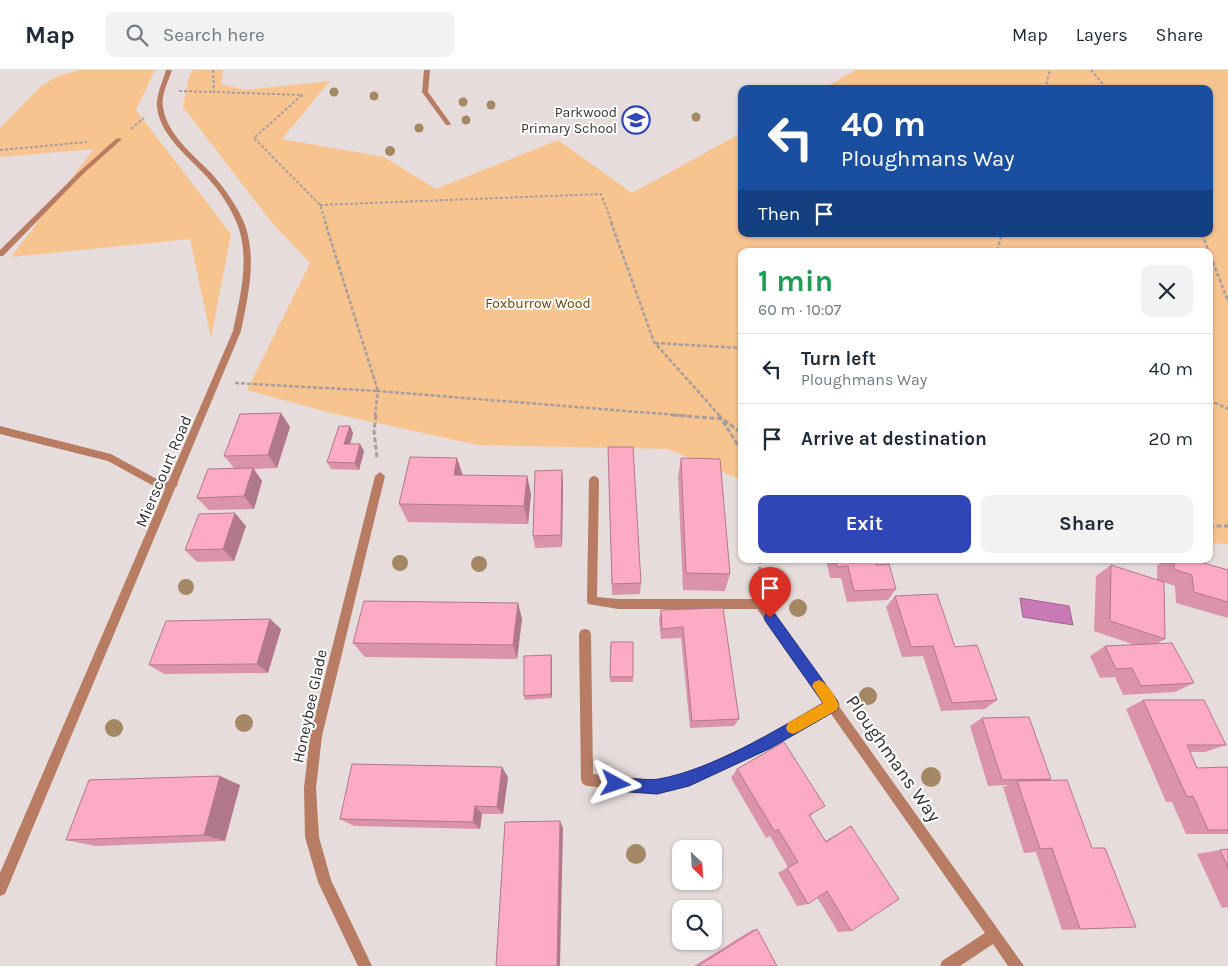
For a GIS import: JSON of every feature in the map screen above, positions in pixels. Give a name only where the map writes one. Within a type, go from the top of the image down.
[{"type":"street","name":"Mierscourt Road","points":[[0,889],[217,382],[237,331],[246,289],[248,257],[242,227],[231,204],[216,184],[169,132],[163,118],[160,105],[162,91],[170,70]]},
{"type":"street","points":[[427,70],[425,92],[448,124]]},
{"type":"street","points":[[0,254],[74,180],[119,139]]},
{"type":"street","points":[[0,430],[111,458],[161,486],[173,484]]},
{"type":"street","name":"Honeybee Glade","points":[[365,966],[325,882],[312,837],[310,788],[316,736],[380,476]]},
{"type":"street","name":"Ploughmans Way","points":[[594,480],[592,601],[618,604],[760,604],[1017,966]]},
{"type":"street","points":[[585,634],[588,780],[657,786],[689,779],[766,743],[832,705]]},
{"type":"street","points":[[947,966],[995,935]]},
{"type":"path","points":[[213,70],[214,92]]},
{"type":"path","points":[[1045,85],[1050,70]]},
{"type":"path","points":[[1091,70],[1103,85]]},
{"type":"path","points":[[162,91],[302,95],[254,138],[320,205],[378,391],[374,432],[380,476]]},
{"type":"path","points":[[0,150],[119,139],[160,105]]},
{"type":"path","points":[[320,205],[601,194],[654,342],[723,420],[738,445]]},
{"type":"path","points":[[1213,262],[1228,301]]},
{"type":"path","points":[[654,342],[738,348]]},
{"type":"path","points":[[217,382],[378,391],[723,420],[738,432]]},
{"type":"path","points":[[1213,402],[1228,409]]},
{"type":"path","points":[[1213,526],[1228,526]]},
{"type":"green space","points":[[81,70],[155,70],[136,110],[231,234],[211,338],[190,239],[11,257],[94,149],[0,157],[0,128],[41,86],[58,76]]},
{"type":"green space","name":"Foxburrow Wood","points":[[193,70],[223,70],[221,84],[245,90],[330,81],[282,139],[384,157],[436,189],[558,140],[632,193],[738,135],[738,237],[1213,237],[1213,85],[829,85],[856,70],[1228,70],[1228,544],[1213,543],[1213,248],[738,248],[738,479],[668,449],[478,445],[331,413],[247,390],[310,263],[273,224],[183,107],[189,76]]},
{"type":"shaded area","points":[[1020,598],[1069,606],[1073,625],[1023,617]]},
{"type":"building","points":[[281,413],[268,455],[224,456],[240,414]]},
{"type":"building","points":[[339,426],[350,426],[344,444],[360,444],[355,463],[327,462]]},
{"type":"building","points":[[608,447],[633,447],[641,583],[612,584]]},
{"type":"building","points":[[410,457],[457,458],[454,475],[527,476],[524,506],[399,504]]},
{"type":"building","points":[[681,458],[720,459],[730,574],[686,573]]},
{"type":"building","points":[[253,468],[244,496],[197,498],[208,469]]},
{"type":"building","points":[[562,470],[561,535],[533,536],[535,471]]},
{"type":"building","points":[[235,513],[223,549],[185,550],[199,514]]},
{"type":"building","points":[[836,563],[889,564],[896,589],[854,591],[848,566],[837,567]]},
{"type":"building","points":[[1174,563],[1204,563],[1228,570],[1228,602],[1194,592],[1192,575],[1174,569]]},
{"type":"building","points":[[1111,565],[1164,582],[1165,639],[1110,621]]},
{"type":"building","points":[[937,594],[955,647],[977,645],[997,700],[952,703],[933,646],[911,647],[895,596]]},
{"type":"building","points":[[364,601],[518,603],[513,645],[353,643]]},
{"type":"building","points":[[723,608],[739,719],[692,721],[683,627],[662,629],[661,610]]},
{"type":"building","points":[[270,619],[257,664],[149,665],[166,621]]},
{"type":"building","points":[[611,642],[633,642],[633,677],[610,677]]},
{"type":"building","points":[[1172,643],[1194,683],[1141,686],[1132,668],[1116,669],[1105,646]]},
{"type":"building","points":[[551,655],[551,694],[524,696],[524,656]]},
{"type":"building","points":[[1143,700],[1204,700],[1226,745],[1187,745],[1197,768],[1227,767],[1228,769],[1228,830],[1208,830],[1193,796],[1187,797]]},
{"type":"building","points":[[1029,717],[1051,779],[1002,780],[982,718]]},
{"type":"building","points":[[784,742],[825,806],[809,815],[826,842],[851,826],[899,899],[851,931],[827,891],[808,904],[787,868],[798,862],[778,829],[775,832],[737,769]]},
{"type":"building","points":[[352,764],[502,767],[497,807],[475,806],[473,822],[340,819]]},
{"type":"building","points":[[220,776],[204,835],[66,840],[89,780]]},
{"type":"building","points":[[1067,780],[1092,848],[1105,848],[1136,927],[1080,929],[1052,848],[1040,849],[1017,781]]},
{"type":"building","points":[[560,821],[557,966],[496,966],[505,822]]},
{"type":"building","points":[[1228,849],[1228,867],[1220,850]]},
{"type":"building","points":[[757,929],[777,966],[698,966]]},
{"type":"slow traffic","points":[[793,728],[832,705],[819,686]]},
{"type":"place","name":"Parkwood Primary School","points":[[636,120]]},
{"type":"route","points":[[616,784],[657,786],[689,779],[736,759],[832,705],[770,618]]}]
